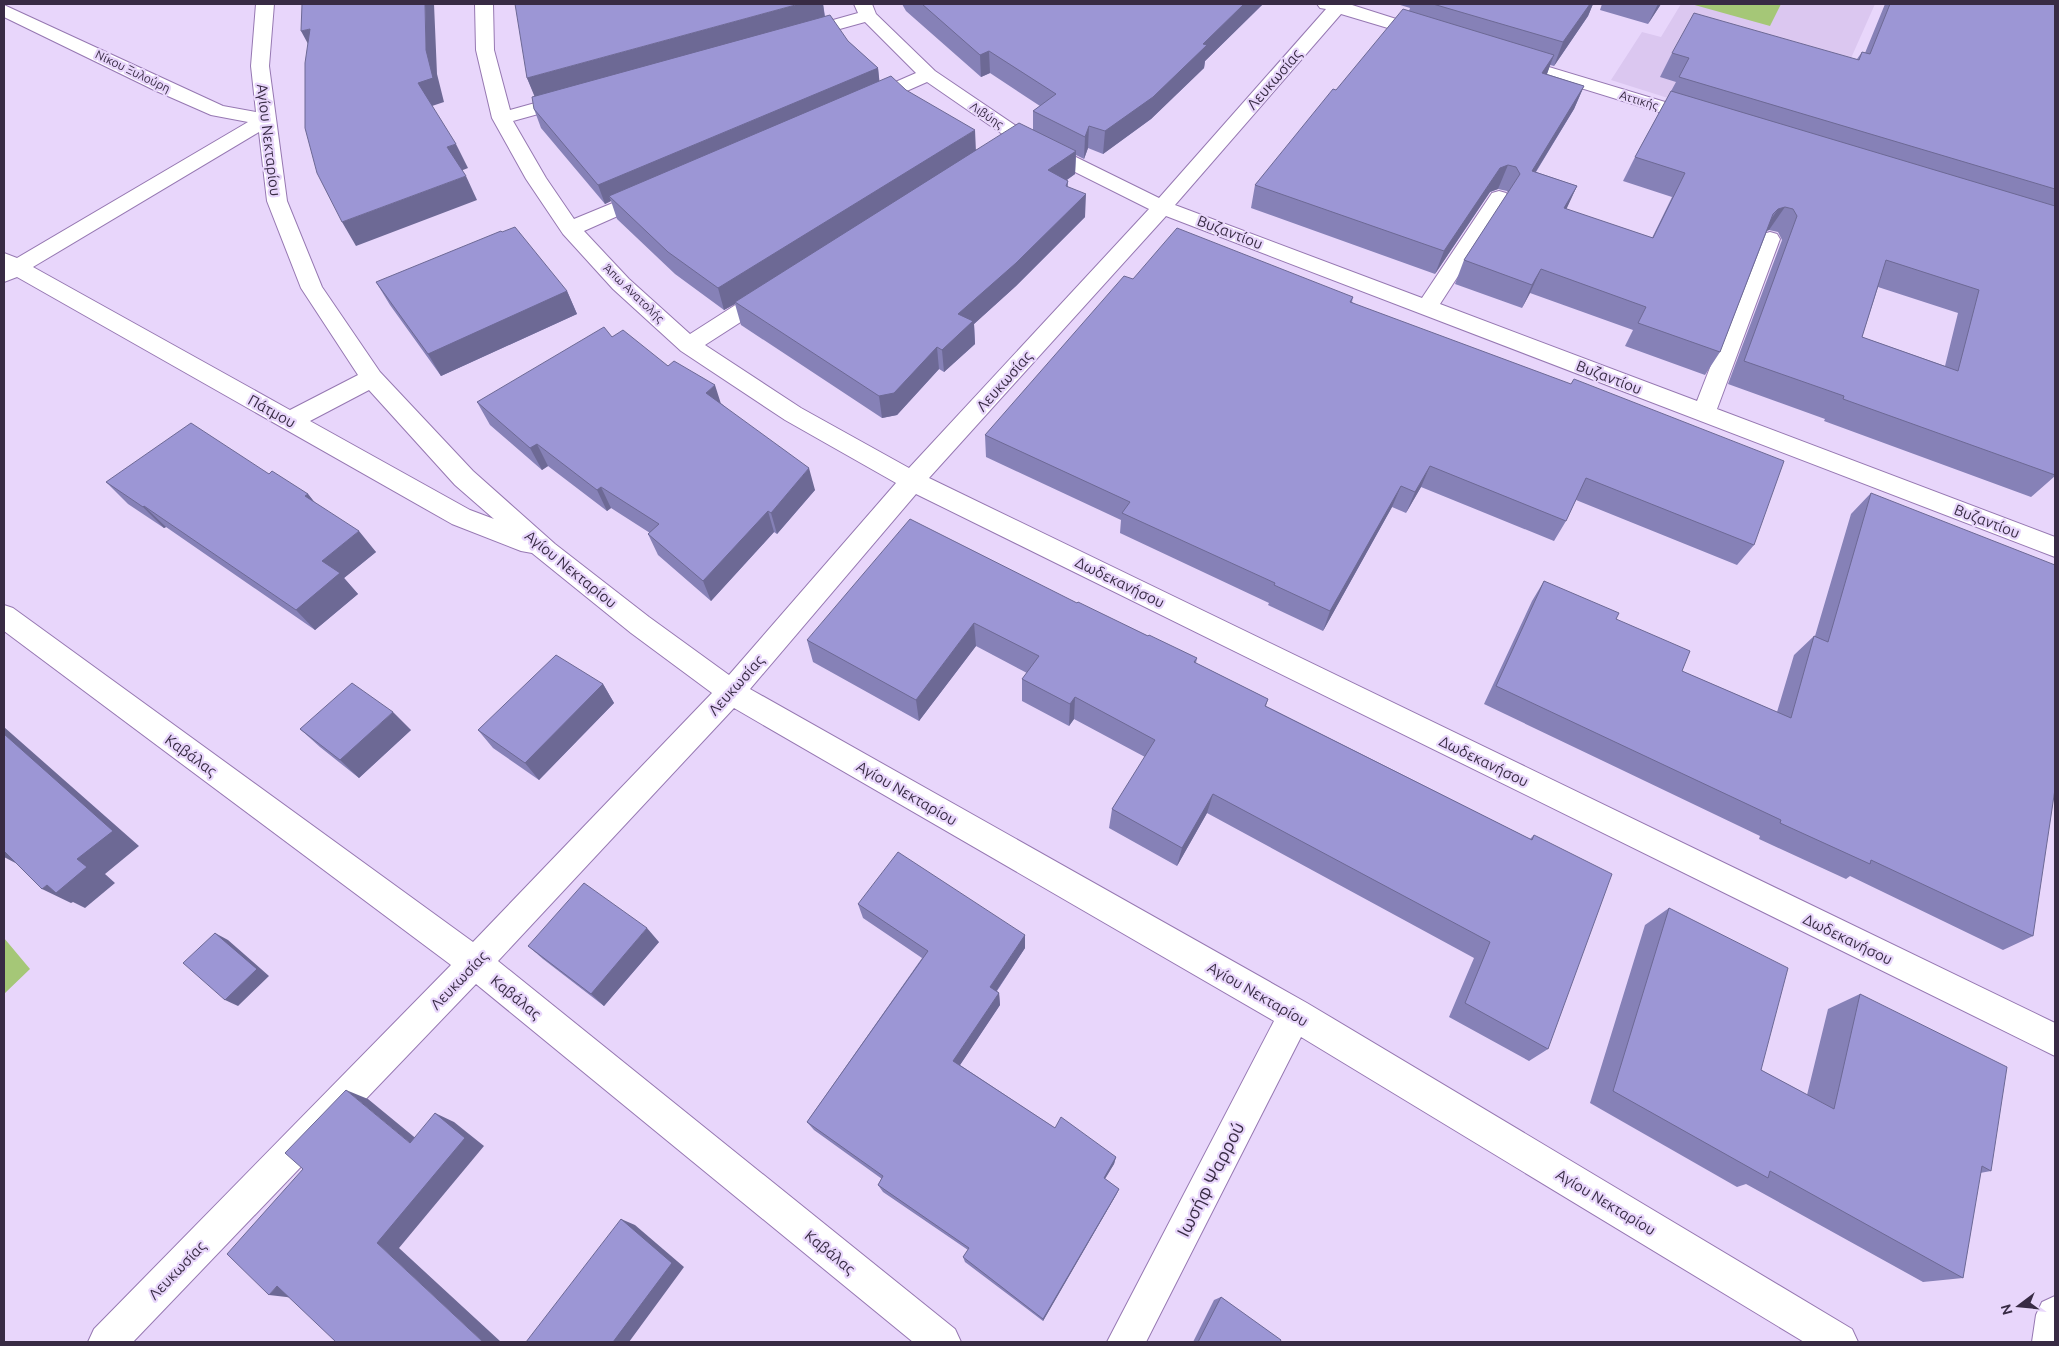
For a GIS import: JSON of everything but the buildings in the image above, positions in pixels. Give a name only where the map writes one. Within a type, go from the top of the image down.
[{"type":"street","name":"Αγίου Νεκταρίου","points":[[265,4],[260,66],[277,201],[312,288],[372,378],[464,478],[546,551],[640,625],[731,692],[1295,1015],[1839,1342]]},
{"type":"street","name":"Άπω Ανατολής","points":[[484,4],[485,50],[502,118],[536,179],[570,229],[621,284],[689,345],[793,414],[912,481]]},
{"type":"street","points":[[1334,5],[1448,41]]},
{"type":"street","name":"Λευκωσίας","points":[[107,1342],[474,963],[731,692],[912,481],[1162,207],[1334,5]]},
{"type":"street","name":"Νίκου Ξυλούρη","points":[[4,10],[161,86],[218,111],[266,119]]},
{"type":"street","points":[[784,39],[866,10]]},
{"type":"street","name":"Λιβύης","points":[[866,10],[928,75],[1010,141],[1162,207]]},
{"type":"street","name":"Αττικής","points":[[1495,56],[1711,122]]},
{"type":"street","points":[[848,110],[928,75]]},
{"type":"street","points":[[502,118],[586,94]]},
{"type":"street","points":[[8,268],[266,119]]},
{"type":"street","points":[[570,229],[668,186]]},
{"type":"street","points":[[1427,307],[1499,197]]},
{"type":"street","name":"Βυζαντίου","points":[[1162,207],[2055,547]]},
{"type":"street","points":[[1704,413],[1770,239]]},
{"type":"street","name":"Πάτμου","points":[[8,268],[290,421],[461,517],[546,551]]},
{"type":"street","points":[[689,345],[788,282]]},
{"type":"street","points":[[290,421],[372,378]]},
{"type":"street","name":"Δωδεκανήσου","points":[[912,481],[2055,1040]]},
{"type":"street","name":"Καβάλας","points":[[4,616],[474,963],[942,1342]]},
{"type":"street","name":"Ιωσήφ Ψαρρού","points":[[1126,1342],[1295,1015]]},
{"type":"street","points":[[2051,1342],[2055,1315]]},
{"type":"shaded area","points":[[1681,4],[1875,4],[1813,144],[1611,80],[1642,32],[1661,37]]},
{"type":"green space","points":[[1691,4],[1781,4],[1770,26]]},
{"type":"green space","points":[[4,938],[30,969],[4,994]]}]
